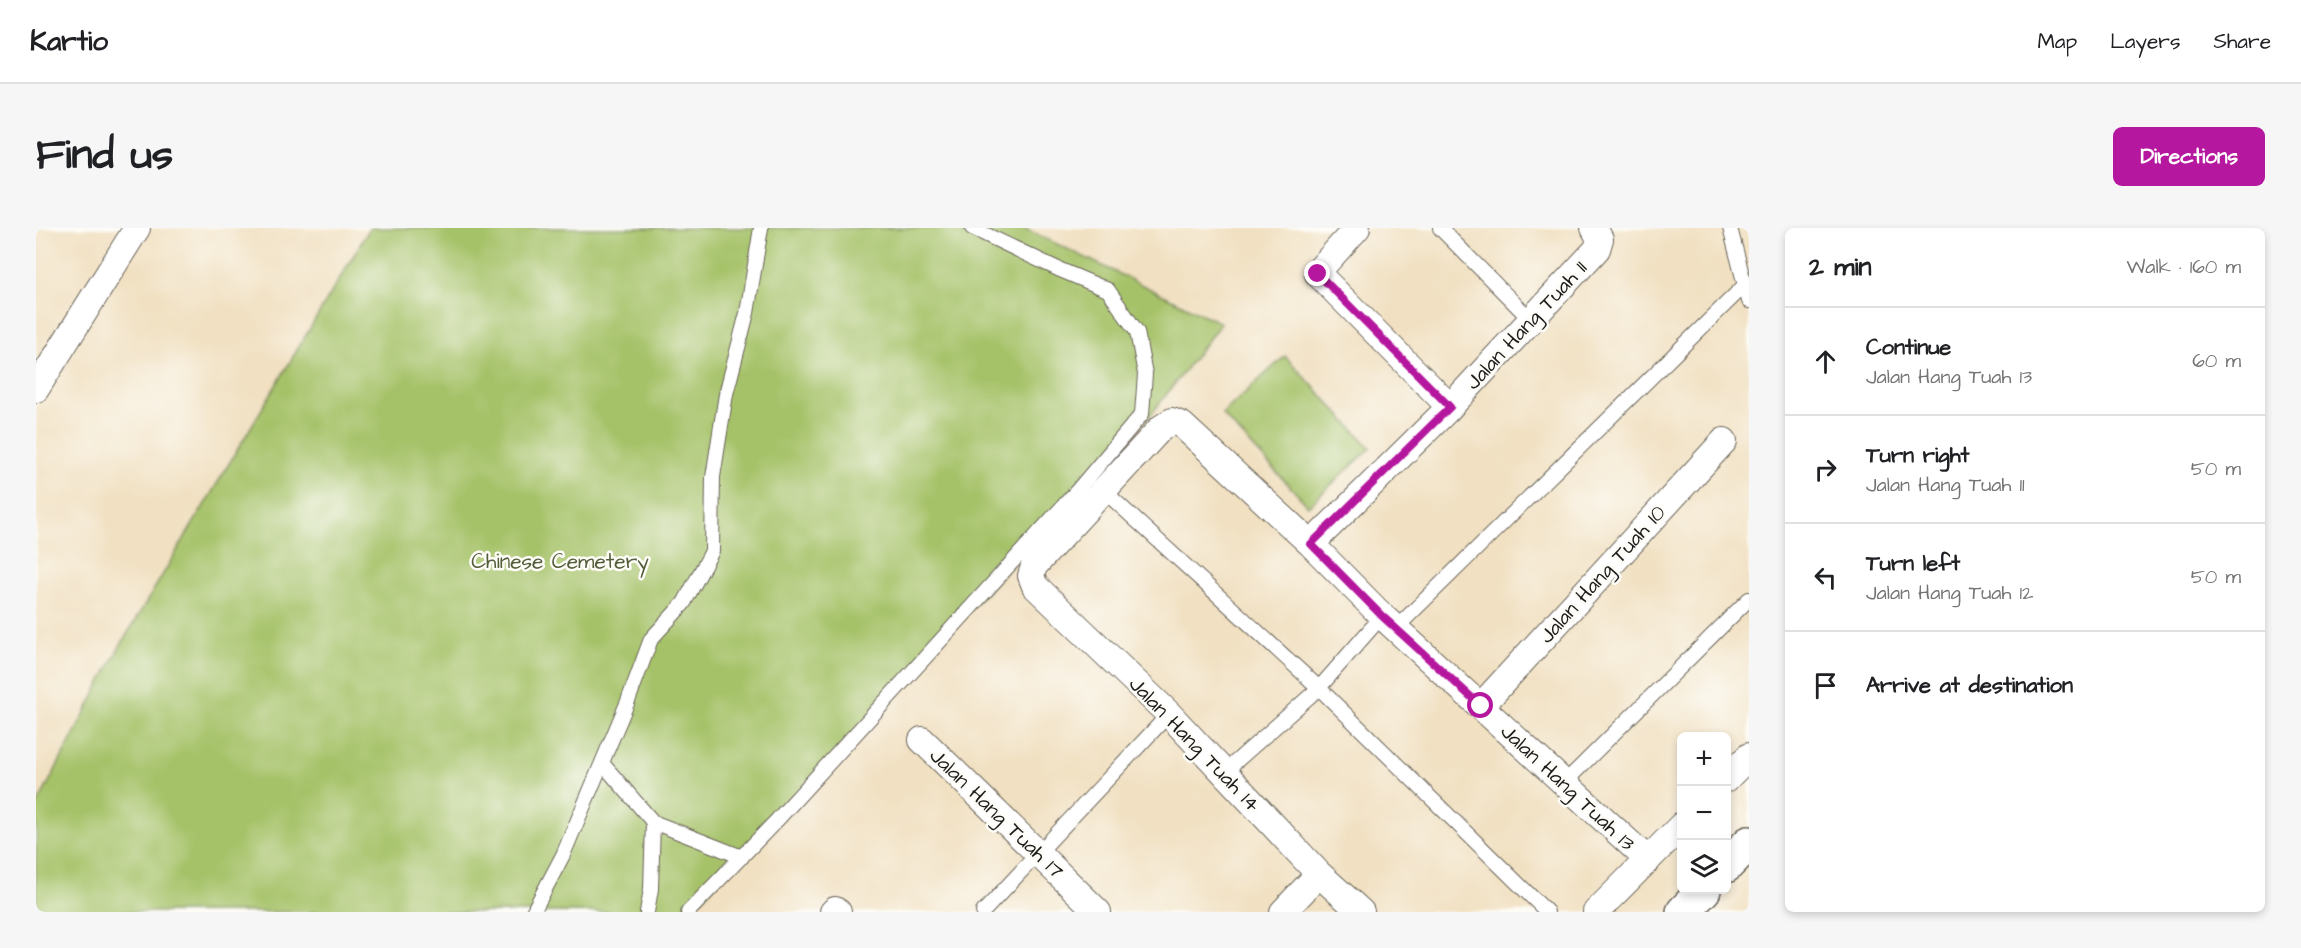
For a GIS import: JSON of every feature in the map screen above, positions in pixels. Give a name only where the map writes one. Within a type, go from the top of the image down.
[{"type":"street","points":[[36,388],[137,228]]},
{"type":"street","points":[[1357,228],[1318,274],[1450,407]]},
{"type":"street","name":"Jalan Hang Tuah 11","points":[[1311,544],[1450,407],[1597,249],[1600,239],[1594,228]]},
{"type":"street","name":"Jalan Hang Tuah 13","points":[[1102,489],[1161,428],[1172,421],[1182,425],[1311,544],[1389,622],[1648,860]]},
{"type":"street","name":"Jalan Hang Tuah 10","points":[[1481,706],[1724,441]]},
{"type":"street","name":"Jalan Hang Tuah 14","points":[[1102,489],[1034,566],[1031,576],[1035,586],[1169,714],[1319,874],[1361,912]]},
{"type":"street","name":"Jalan Hang Tuah 17","points":[[921,740],[1098,912]]},
{"type":"street","points":[[1731,774],[1749,756]]},
{"type":"street","points":[[1596,912],[1677,830]]},
{"type":"street","points":[[1731,861],[1749,843]]},
{"type":"street","points":[[1283,912],[1319,874]]},
{"type":"street","points":[[1683,912],[1700,894]]},
{"type":"street","points":[[833,912],[838,912]]},
{"type":"lane","points":[[533,912],[563,855],[651,639],[684,603],[712,551],[713,477],[726,394],[747,313],[761,228]]},
{"type":"lane","points":[[688,912],[742,857],[1076,492],[1142,414],[1145,374],[1137,332],[1108,290],[972,228]]},
{"type":"lane","points":[[1440,228],[1531,320]]},
{"type":"lane","points":[[1730,228],[1747,284],[1749,301]]},
{"type":"lane","points":[[1223,773],[1319,688],[1747,284]]},
{"type":"lane","points":[[1102,489],[1319,688],[1548,912]]},
{"type":"lane","points":[[1564,783],[1749,599]]},
{"type":"lane","points":[[982,912],[1169,714]]},
{"type":"lane","points":[[602,763],[653,822],[742,857]]},
{"type":"lane","points":[[647,912],[651,890],[653,822]]},
{"type":"green space","name":"Chinese Cemetery","points":[[370,228],[1024,228],[1221,323],[1153,412],[690,912],[36,912],[36,807],[120,646]]},
{"type":"green space","points":[[1285,356],[1371,448],[1308,506],[1222,414]]},
{"type":"route","points":[[1318,274],[1322,281],[1450,407],[1311,544],[1382,616],[1481,706]]}]
